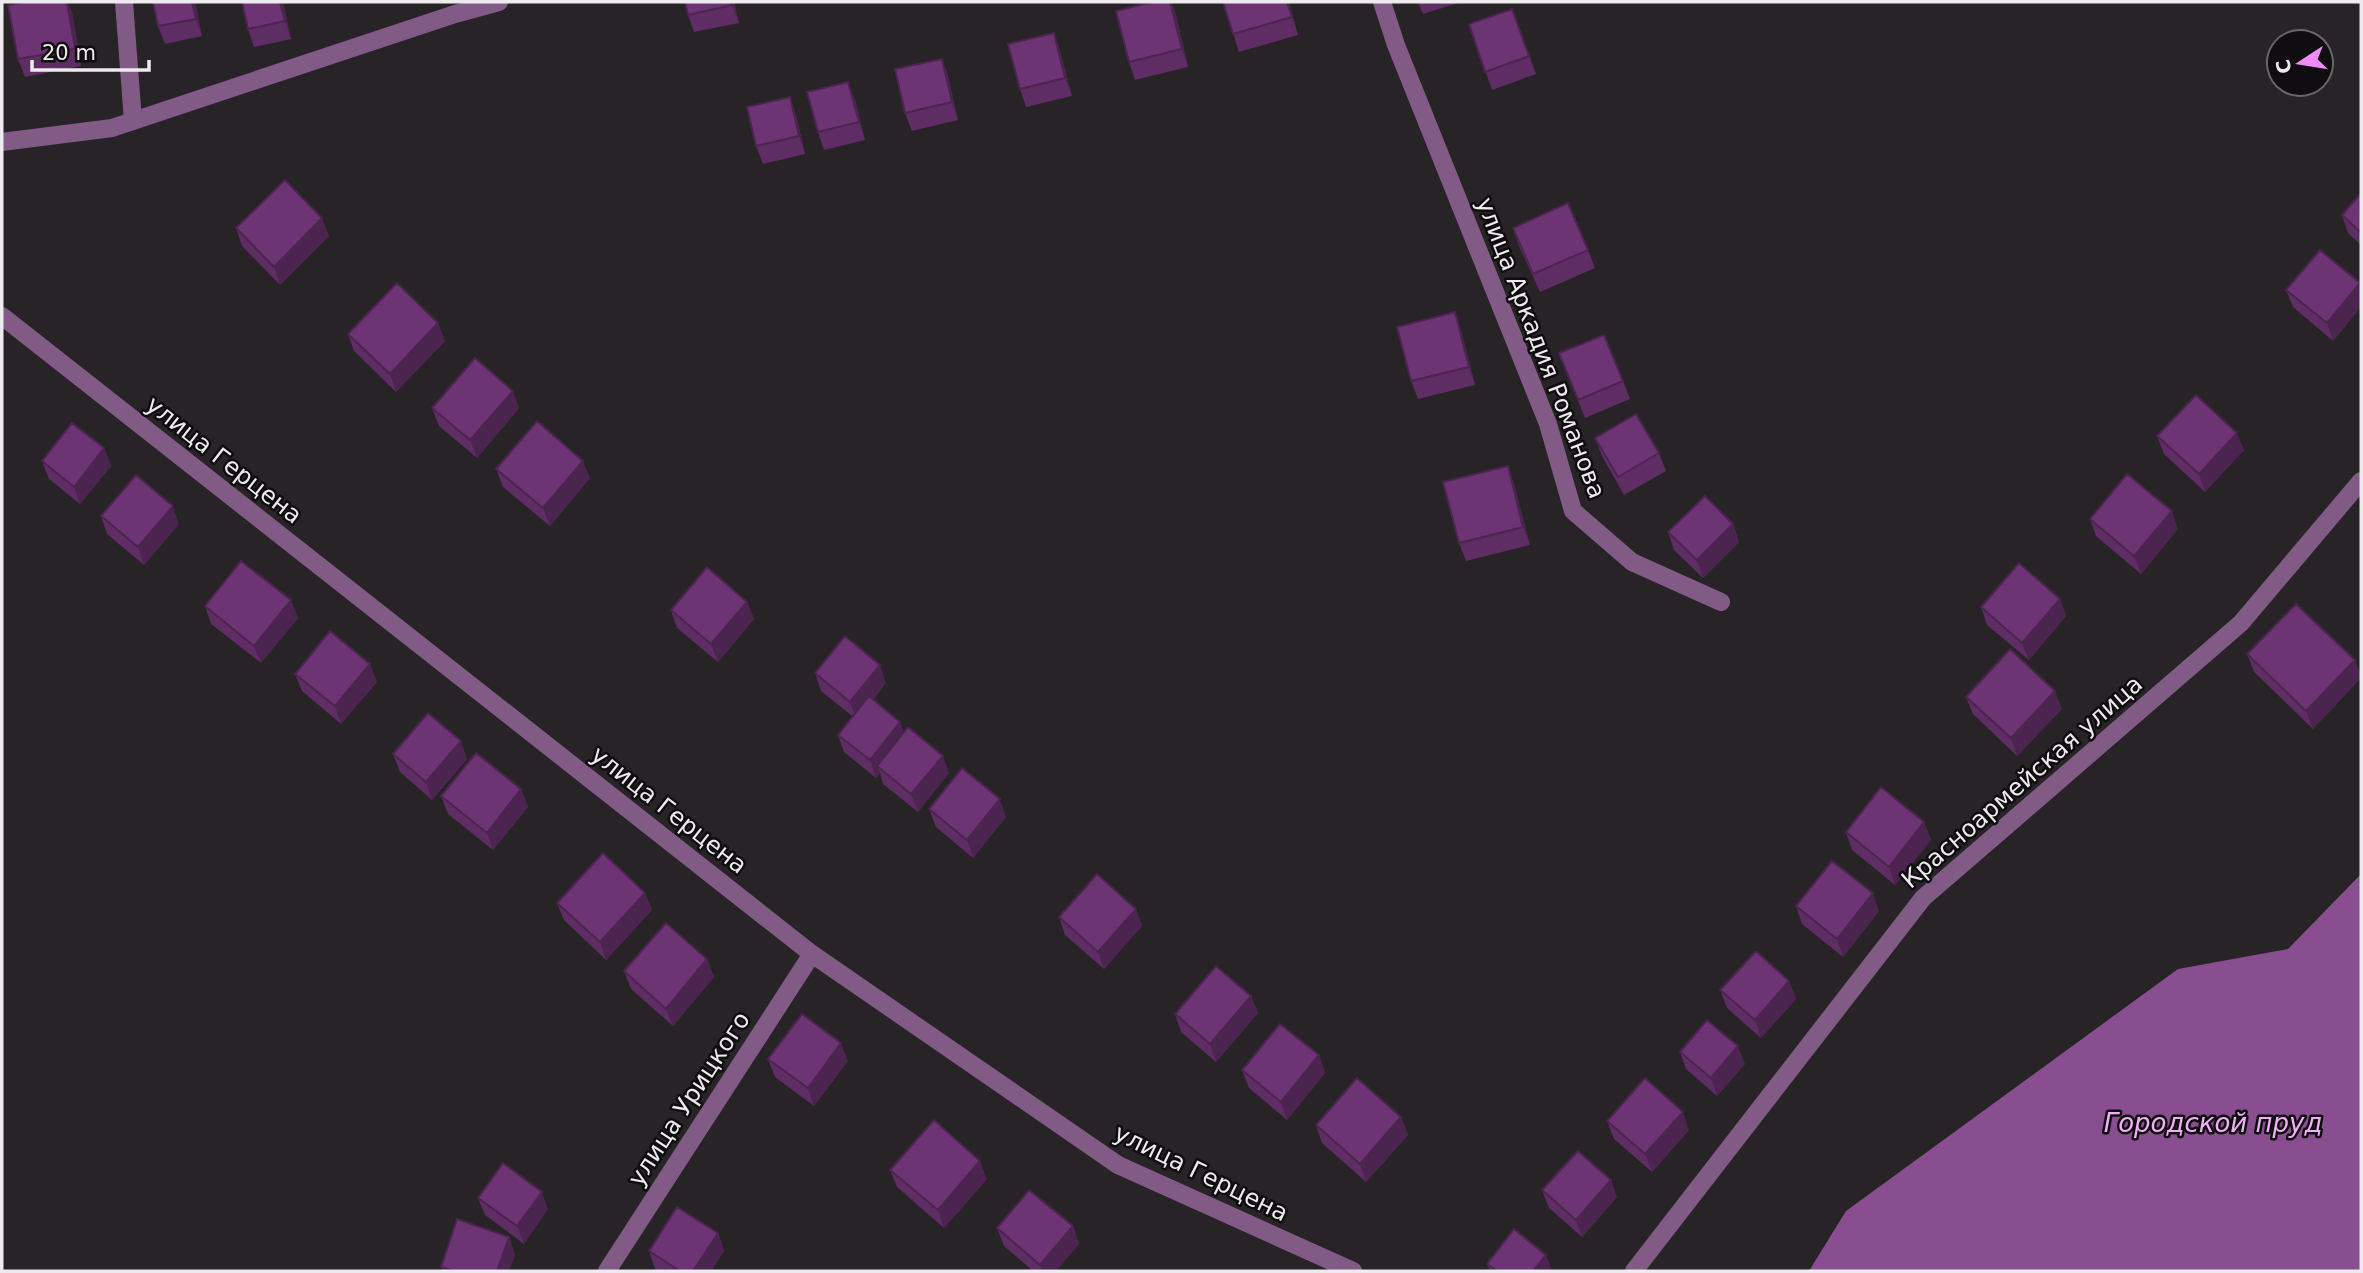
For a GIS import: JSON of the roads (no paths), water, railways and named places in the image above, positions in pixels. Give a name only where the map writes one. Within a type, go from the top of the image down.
[{"type":"street","points":[[124,2],[133,121]]},
{"type":"street","points":[[2,142],[112,128],[455,14],[499,2]]},
{"type":"street","name":"улица Аркадия Романова","points":[[1382,2],[1396,45],[1548,424],[1573,511],[1632,562],[1721,603]]},
{"type":"street","name":"улица Герцена","points":[[2,316],[812,954],[1118,1166],[1353,1271]]},
{"type":"street","name":"Красноармейская улица","points":[[1634,1271],[1923,898],[2241,623],[2361,481]]},
{"type":"street","name":"улица Урицкого","points":[[607,1271],[812,954]]},
{"type":"water","name":"Городской пруд","points":[[2361,874],[2361,1271],[1809,1271],[1846,1211],[2178,969],[2288,949]]}]
